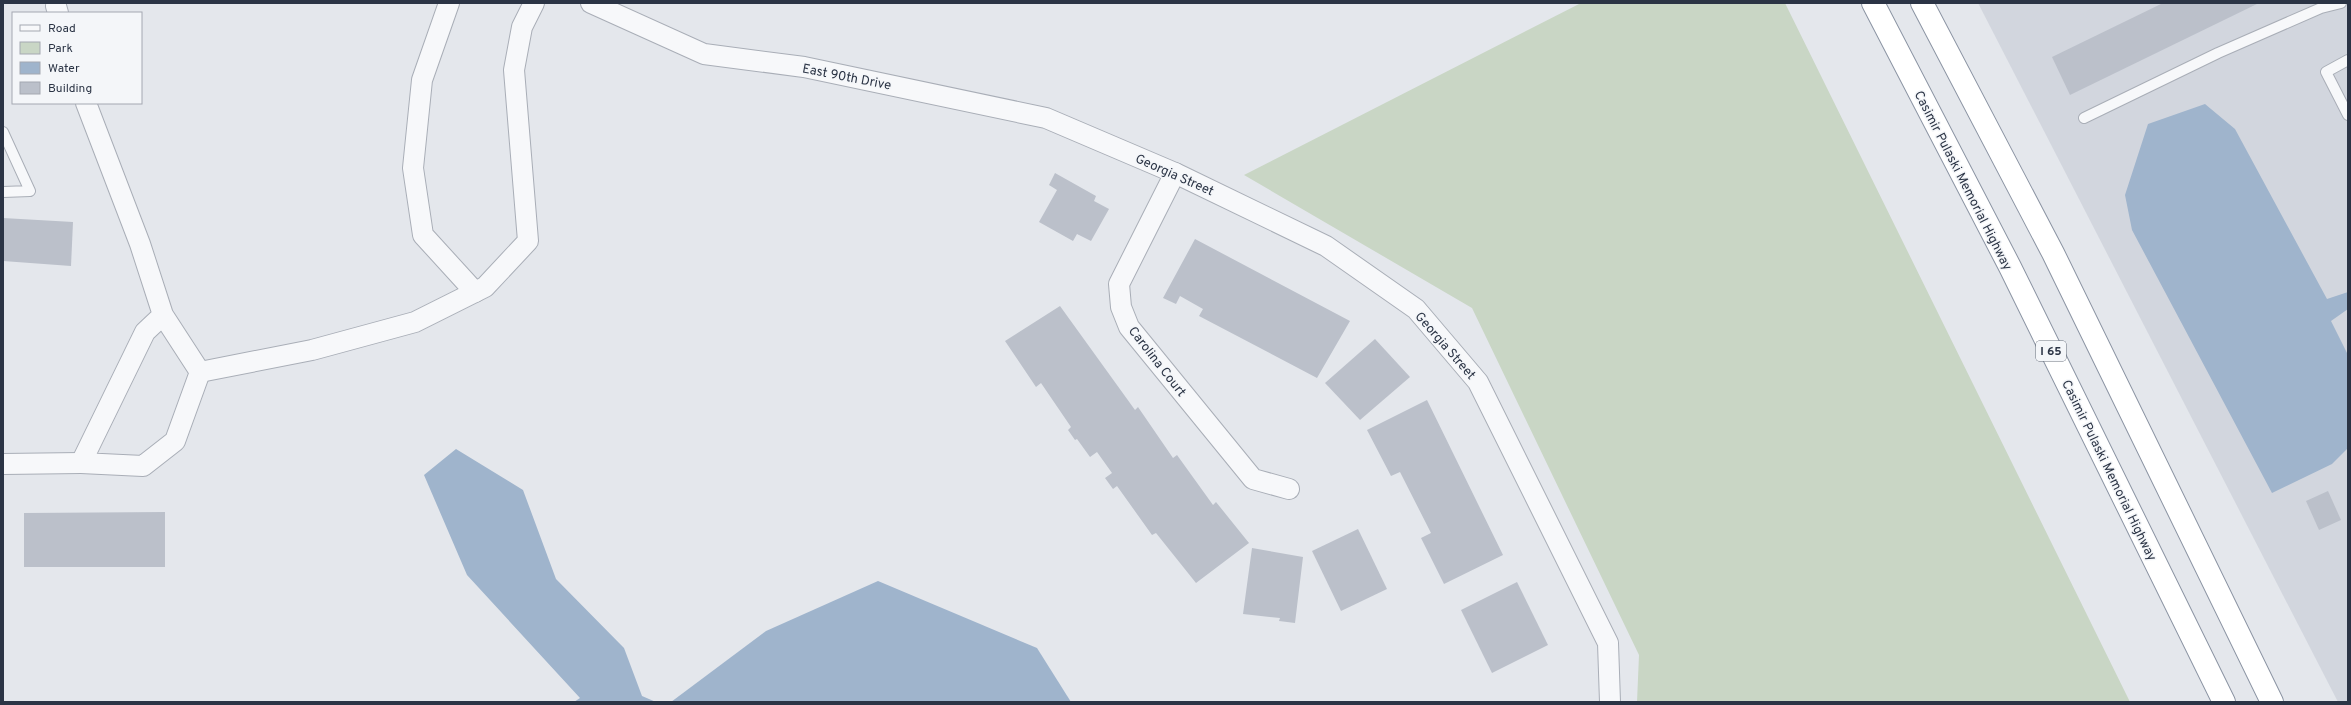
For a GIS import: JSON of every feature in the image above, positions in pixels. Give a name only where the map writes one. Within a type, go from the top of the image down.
[{"type":"highway","name":"Casimir Pulaski Memorial Highway","points":[[1873,3],[2010,267],[2224,702]]},
{"type":"highway","points":[[1922,3],[2053,253],[2272,702]]},
{"type":"street","points":[[449,3],[422,80],[413,168],[423,235],[475,292]]},
{"type":"street","points":[[200,372],[312,350],[415,322],[485,287],[528,241],[514,70],[522,27],[534,3]]},
{"type":"street","name":"East 90th Drive","points":[[591,3],[704,54],[804,67],[979,102],[1046,118],[1106,144]]},
{"type":"street","points":[[86,104],[140,244],[163,316],[200,372]]},
{"type":"street","name":"Georgia Street","points":[[1106,144],[1175,173],[1326,246],[1416,309],[1478,382],[1608,643],[1610,702]]},
{"type":"street","name":"Carolina Court","points":[[1175,173],[1119,284],[1121,307],[1129,327],[1253,480],[1289,489]]},
{"type":"street","points":[[81,464],[145,332],[163,316]]},
{"type":"street","points":[[3,464],[143,466],[175,441],[200,372]]},
{"type":"lane","points":[[2084,118],[2218,53],[2321,8],[2341,3]]},
{"type":"lane","points":[[2348,60],[2326,72],[2348,115]]},
{"type":"lane","points":[[3,132],[30,192],[3,192]]},
{"type":"shaded area","points":[[1978,3],[2348,3],[2348,702],[2338,702]]},
{"type":"green space","points":[[1581,3],[1785,3],[2130,702],[1637,702],[1639,655],[1472,308],[1244,175]]},
{"type":"water","points":[[2205,104],[2235,129],[2327,299],[2348,292],[2348,309],[2331,321],[2348,355],[2348,448],[2332,464],[2272,493],[2132,230],[2125,195],[2148,124]]},
{"type":"water","points":[[456,449],[523,490],[556,579],[624,648],[642,696],[656,702],[574,702],[580,698],[467,575],[424,475]]},
{"type":"water","points":[[878,581],[1037,648],[1071,702],[671,702],[766,631]]},
{"type":"building","points":[[2163,3],[2259,3],[2070,95],[2052,57]]},
{"type":"building","points":[[1055,173],[1096,196],[1094,201],[1109,209],[1091,241],[1077,234],[1073,241],[1039,222],[1057,190],[1049,185]]},
{"type":"building","points":[[3,218],[73,222],[71,266],[3,261]]},
{"type":"building","points":[[1195,239],[1350,321],[1317,378],[1199,316],[1203,309],[1180,296],[1176,304],[1163,298]]},
{"type":"building","points":[[1060,306],[1135,410],[1138,407],[1173,458],[1177,455],[1213,505],[1216,502],[1249,543],[1196,583],[1156,533],[1152,535],[1117,486],[1113,489],[1105,478],[1112,473],[1097,452],[1090,457],[1077,439],[1075,440],[1068,430],[1071,427],[1041,383],[1036,387],[1005,341]]},
{"type":"building","points":[[1375,339],[1410,377],[1360,420],[1325,383]]},
{"type":"building","points":[[1427,400],[1503,555],[1444,584],[1421,538],[1431,533],[1400,472],[1391,476],[1367,430]]},
{"type":"building","points":[[2328,491],[2341,520],[2319,530],[2306,501]]},
{"type":"building","points":[[165,512],[165,567],[24,567],[24,513]]},
{"type":"building","points":[[1358,529],[1387,589],[1341,611],[1312,551]]},
{"type":"building","points":[[1252,548],[1303,557],[1295,623],[1279,621],[1280,618],[1243,614]]},
{"type":"building","points":[[1517,582],[1548,645],[1492,673],[1461,610]]}]
